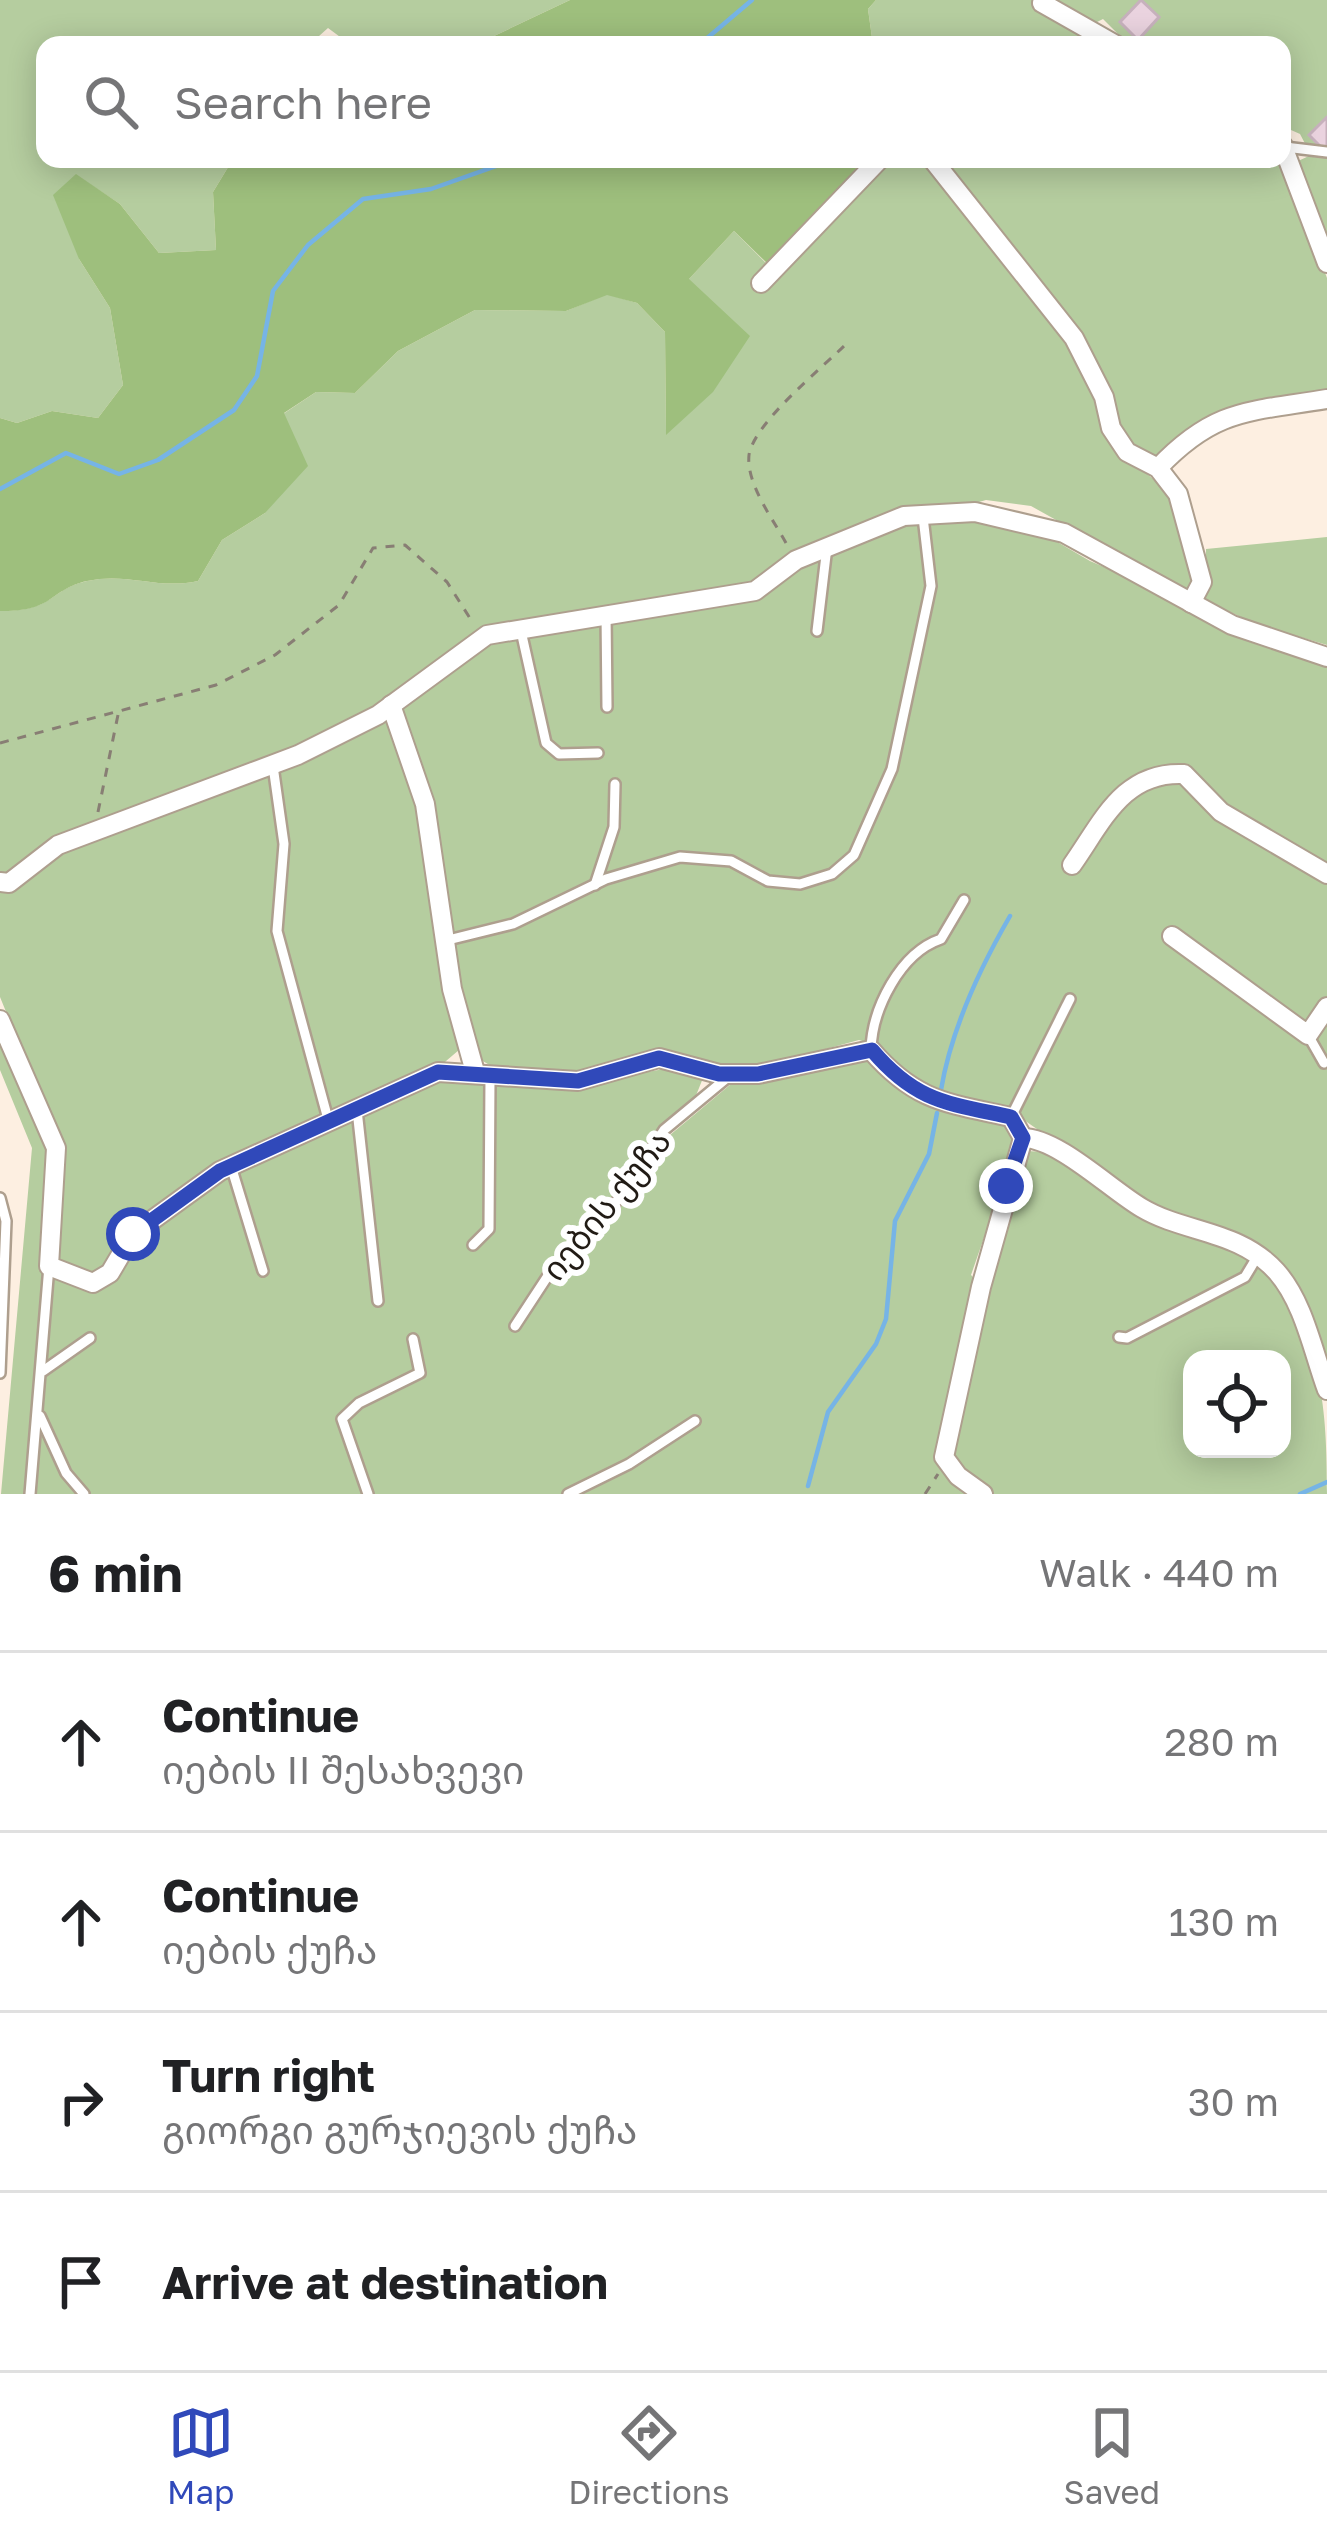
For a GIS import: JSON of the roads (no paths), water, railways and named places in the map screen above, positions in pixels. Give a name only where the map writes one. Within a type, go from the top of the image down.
[{"type":"street","points":[[1042,3],[1100,36]]},
{"type":"street","points":[[1291,165],[1327,263]]},
{"type":"street","points":[[761,283],[871,168]]},
{"type":"street","points":[[939,168],[1074,338],[1127,452],[1158,468],[1189,519],[1202,582],[1191,603]]},
{"type":"street","points":[[1158,468],[1192,433],[1226,416],[1327,399]]},
{"type":"street","points":[[0,883],[9,883],[58,845],[272,763],[391,705],[488,635],[755,591],[796,560],[904,516],[975,512],[1064,533],[1232,626],[1327,657]]},
{"type":"street","points":[[391,705],[425,805],[444,941],[482,1072]]},
{"type":"street","points":[[1072,865],[1112,807],[1142,778],[1160,773],[1184,775],[1221,812],[1327,874]]},
{"type":"street","points":[[1172,936],[1307,1035],[1327,1007]]},
{"type":"street","points":[[0,1020],[56,1148],[49,1266],[93,1283],[110,1273],[133,1234],[231,1166],[438,1072],[578,1081],[659,1058],[733,1074],[758,1074],[872,1050],[899,1082],[926,1099],[1011,1117],[1023,1138],[981,1286],[944,1456],[949,1466],[983,1494]]},
{"type":"street","points":[[1023,1138],[1045,1143],[1147,1211],[1214,1230],[1274,1268],[1293,1297],[1327,1390]]},
{"type":"lane","points":[[1291,147],[1327,152]]},
{"type":"lane","points":[[444,941],[513,924],[595,884],[680,857],[730,861],[768,881],[800,884],[832,874],[854,855],[892,769],[932,586],[923,518]]},
{"type":"lane","points":[[817,632],[827,547]]},
{"type":"lane","points":[[606,613],[607,707]]},
{"type":"lane","points":[[521,631],[546,743],[559,754],[598,753]]},
{"type":"lane","points":[[272,763],[284,844],[277,931],[328,1118]]},
{"type":"lane","points":[[595,884],[614,827],[615,784]]},
{"type":"lane","points":[[872,1050],[881,1000],[925,945],[941,939],[964,900]]},
{"type":"lane","points":[[1011,1117],[1070,999]]},
{"type":"lane","points":[[1307,1035],[1324,1063]]},
{"type":"lane","points":[[473,1245],[489,1229],[482,1072]]},
{"type":"lane","name":"იების ქუჩა","points":[[515,1326],[551,1271],[566,1262],[620,1197],[664,1130],[733,1074]]},
{"type":"lane","points":[[357,1105],[378,1300]]},
{"type":"lane","points":[[231,1166],[263,1271]]},
{"type":"lane","points":[[0,1198],[6,1221],[0,1372]]},
{"type":"lane","points":[[1119,1337],[1127,1338],[1244,1276],[1257,1257]]},
{"type":"lane","points":[[30,1494],[49,1266]]},
{"type":"lane","points":[[43,1371],[90,1338]]},
{"type":"lane","points":[[368,1494],[342,1419],[359,1403],[419,1372],[413,1339]]},
{"type":"lane","points":[[39,1413],[66,1473],[84,1494]]},
{"type":"lane","points":[[568,1494],[629,1464],[694,1420]]},
{"type":"waterway","points":[[710,36],[752,0]]},
{"type":"waterway","points":[[0,489],[66,453],[119,474],[158,460],[234,410],[257,376],[273,291],[308,245],[363,199],[431,189],[490,168]]},
{"type":"waterway","points":[[941,1090],[968,1000],[1010,916]]},
{"type":"waterway","points":[[808,1486],[828,1412],[876,1344],[886,1319],[895,1221],[929,1154],[937,1113]]},
{"type":"waterway","points":[[1300,1494],[1327,1482]]}]
